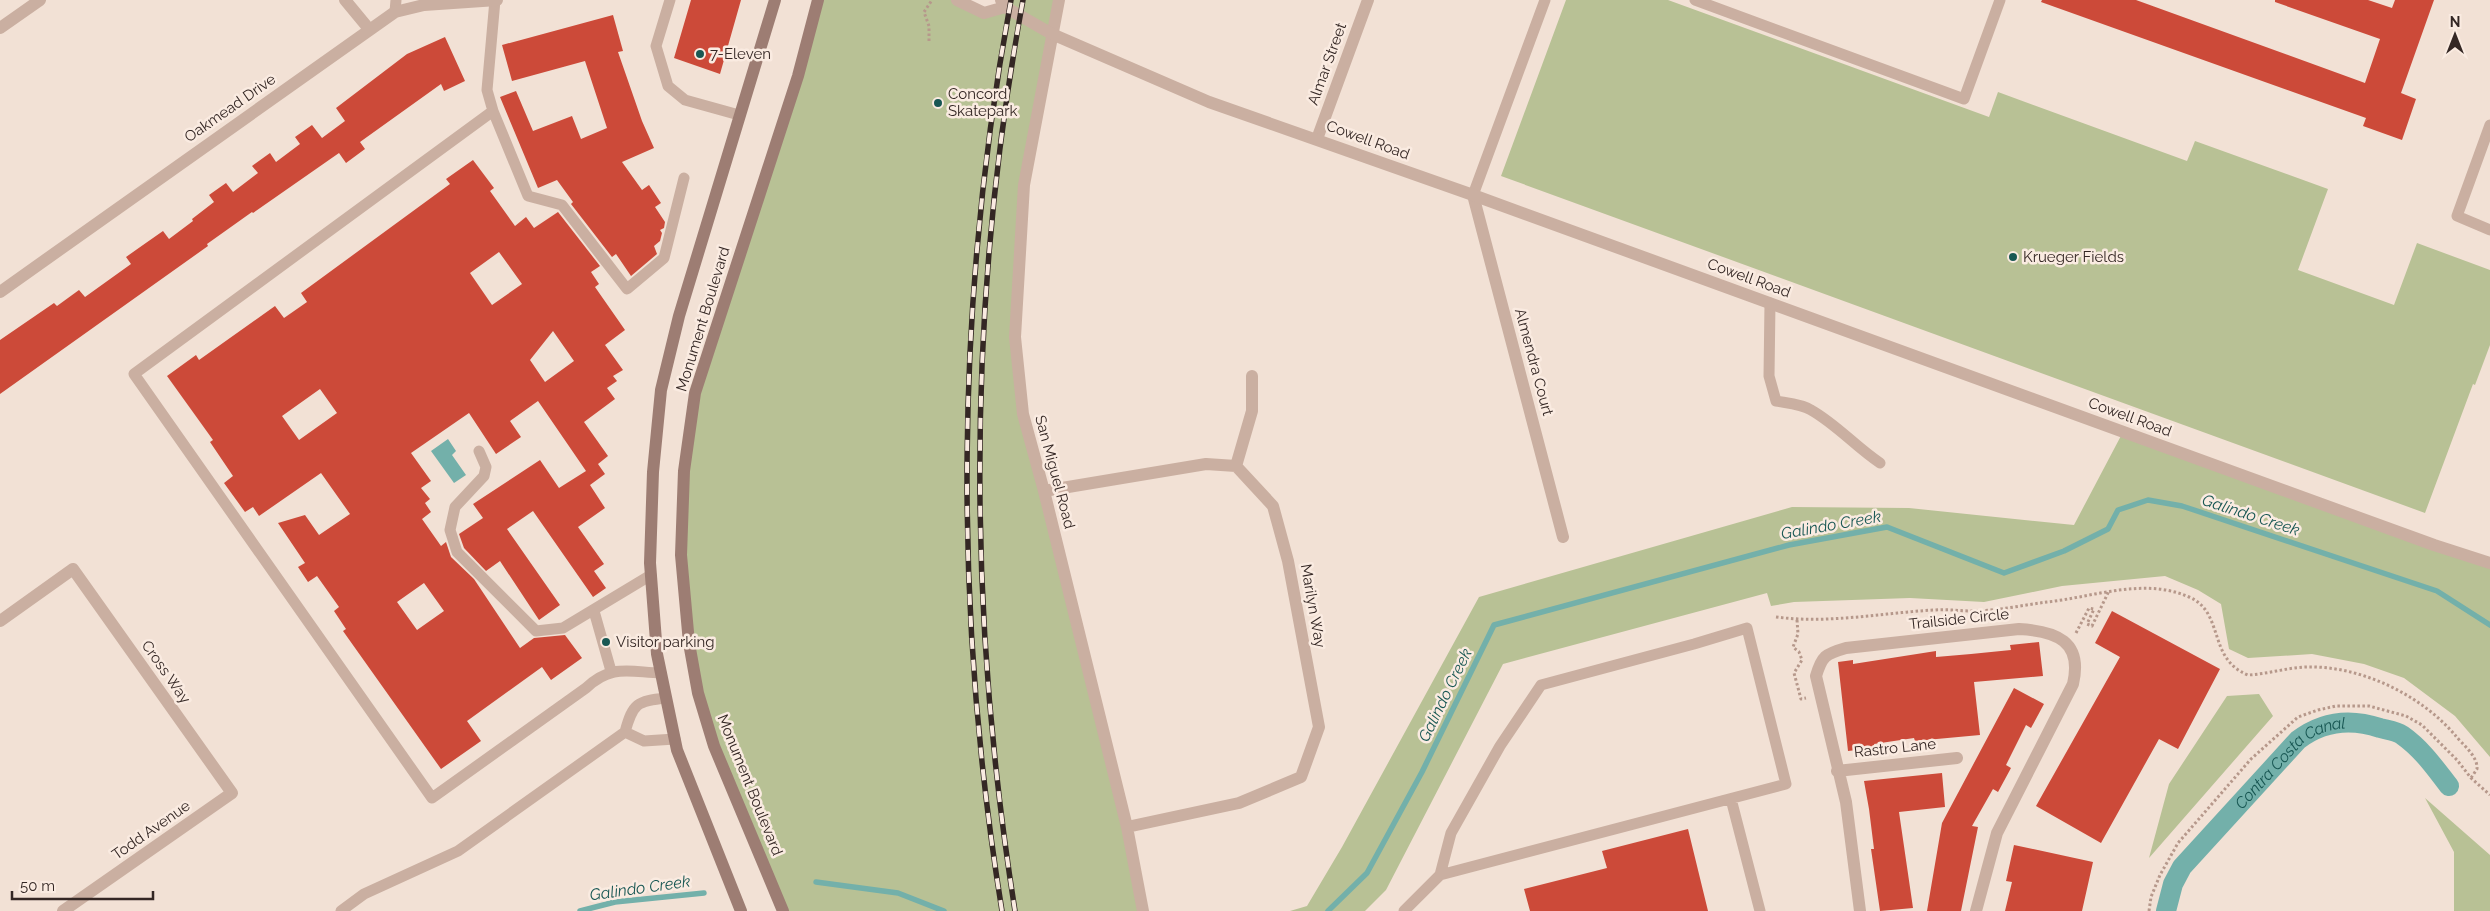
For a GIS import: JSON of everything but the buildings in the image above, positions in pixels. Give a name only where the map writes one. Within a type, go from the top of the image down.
[{"type":"main road","name":"Monument Boulevard","points":[[741,911],[677,750],[657,654],[651,575],[652,472],[661,390],[679,316],[775,0]]},
{"type":"main road","name":"Monument Boulevard","points":[[784,911],[714,746],[698,692],[689,643],[681,555],[684,471],[695,393],[798,76],[818,0]]},
{"type":"street","points":[[0,28],[40,0]]},
{"type":"street","points":[[345,0],[369,29]]},
{"type":"street","name":"Oakmead Drive","points":[[0,292],[369,29],[395,6],[496,0]]},
{"type":"street","name":"Cowell Road","points":[[957,0],[984,13],[1003,3],[1052,34],[1209,102],[1473,194],[2434,545],[2490,563]]},
{"type":"street","name":"San Miguel Road","points":[[1059,0],[1024,185],[1015,337],[1023,414],[1044,491],[1127,827],[1143,911]]},
{"type":"street","name":"Almar Street","points":[[1317,139],[1368,0]]},
{"type":"street","name":"Almendra Court","points":[[1473,194],[1563,537]]},
{"type":"street","points":[[1044,491],[1206,464],[1236,466],[1252,411],[1252,376]]},
{"type":"street","name":"Marilyn Way","points":[[1127,827],[1239,803],[1301,777],[1319,727],[1288,561],[1273,506],[1236,466]]},
{"type":"street","name":"Cross Way","points":[[0,621],[73,569],[232,793]]},
{"type":"street","name":"Trailside Circle","points":[[1860,911],[1846,802],[1837,771],[1816,676],[1820,664],[1827,654],[1846,648],[2019,629],[2043,630],[2061,639],[2068,647]]},
{"type":"street","points":[[1976,911],[1997,833],[2073,684],[2076,670],[2073,652],[2068,647]]},
{"type":"street","name":"Rastro Lane","points":[[1837,771],[1957,758]]},
{"type":"street","name":"Todd Avenue","points":[[63,911],[232,793]]},
{"type":"lane","points":[[496,0],[487,90],[493,111],[528,196],[562,205],[627,289],[664,258],[684,178]]},
{"type":"lane","points":[[670,0],[656,46],[668,86],[685,100],[740,115]]},
{"type":"lane","points":[[1473,194],[1545,0]]},
{"type":"lane","points":[[1695,0],[1964,99],[2000,0]]},
{"type":"lane","points":[[493,111],[134,374],[432,798],[586,688],[597,677],[611,671],[661,673]]},
{"type":"lane","points":[[2490,125],[2457,216],[2490,230]]},
{"type":"lane","points":[[1770,303],[1769,376],[1776,401],[1809,409],[1880,463]]},
{"type":"lane","points":[[478,451],[486,467],[484,476],[455,507],[450,530],[457,552],[536,632],[562,628],[594,611],[651,575]]},
{"type":"lane","points":[[594,611],[611,671]]},
{"type":"lane","points":[[1404,911],[1440,876],[1786,784],[1747,628],[1541,685],[1500,746],[1450,833],[1440,876]]},
{"type":"lane","points":[[341,911],[364,894],[458,851],[625,732],[631,710],[642,701],[666,698]]},
{"type":"lane","points":[[625,732],[644,741],[675,738]]},
{"type":"lane","points":[[1731,799],[1760,911]]},
{"type":"path","points":[[929,41],[929,26],[924,12],[932,0]]},
{"type":"path","points":[[1776,617],[1797,620],[1891,615],[1934,610],[1974,611],[2052,602],[2109,592],[2148,589],[2190,597],[2208,612],[2218,645],[2234,668],[2248,675],[2303,667],[2330,668],[2397,688],[2447,726],[2475,758],[2477,769],[2471,778]]},
{"type":"path","points":[[2068,647],[2088,608],[2094,609],[2086,624],[2092,626],[2109,592]]},
{"type":"path","points":[[1797,620],[1798,634],[1793,647],[1802,660],[1794,673],[1801,699],[1820,694]]},
{"type":"path","points":[[2149,911],[2151,897],[2160,875],[2178,843],[2251,759],[2298,717],[2336,706],[2369,706],[2406,716],[2422,725],[2457,760],[2471,778],[2490,795]]},
{"type":"green space","points":[[817,0],[958,0],[984,13],[1001,0],[1059,0],[1024,185],[1015,337],[1023,414],[1143,911],[783,911],[698,693],[681,555],[695,393]]},
{"type":"green space","name":"Krueger Fields","points":[[1566,0],[1668,0],[1989,117],[1998,92],[2187,161],[2195,141],[2328,189],[2298,270],[2394,305],[2417,243],[2490,270],[2490,345],[2475,385],[2473,384],[2425,513],[1501,176]]},
{"type":"green space","points":[[2123,432],[2490,563],[2490,757],[2455,716],[2404,678],[2364,664],[2312,654],[2248,658],[2229,649],[2221,604],[2198,590],[2165,576],[2062,586],[1984,602],[1910,598],[1794,602],[1771,606],[1767,593],[1503,664],[1386,890],[1365,911],[1290,911],[1307,906],[1342,847],[1479,597],[1792,507],[1909,508],[2074,525]]},
{"type":"green space","points":[[2259,694],[2273,716],[2149,858],[2169,784],[2227,696]]},
{"type":"green space","points":[[2425,798],[2490,855],[2490,911],[2454,911],[2454,852]]},
{"type":"water","points":[[448,439],[456,451],[452,455],[466,475],[454,483],[431,451]]},
{"type":"waterway","name":"Galindo Creek","points":[[1328,911],[1367,873],[1422,772],[1494,625],[1789,545],[1887,527],[2004,573],[2064,551],[2108,529],[2118,510],[2148,500],[2182,506],[2437,591],[2490,625]]},
{"type":"waterway","name":"Contra Costa Canal","points":[[2166,911],[2173,884],[2182,867],[2298,740],[2317,729],[2327,725],[2347,722],[2397,732],[2409,740],[2422,753],[2449,786]]},
{"type":"waterway","name":"Galindo Creek","points":[[816,882],[898,893],[944,911]]},
{"type":"waterway","name":"Galindo Creek","points":[[580,911],[615,902],[704,893]]},
{"type":"railway","points":[[1002,911],[986,797],[975,684],[969,569],[967,455],[971,341],[979,227],[993,113],[1011,0]]},
{"type":"railway","points":[[1015,911],[999,797],[988,683],[982,569],[980,455],[983,341],[991,227],[1005,113],[1023,0]]},
{"type":"place","name":"7-Eleven","points":[[700,54]]},
{"type":"place","name":"Concord Skatepark","points":[[938,103]]},
{"type":"place","name":"Krueger Fields","points":[[2013,257]]},
{"type":"place","name":"Visitor parking","points":[[606,642]]}]
